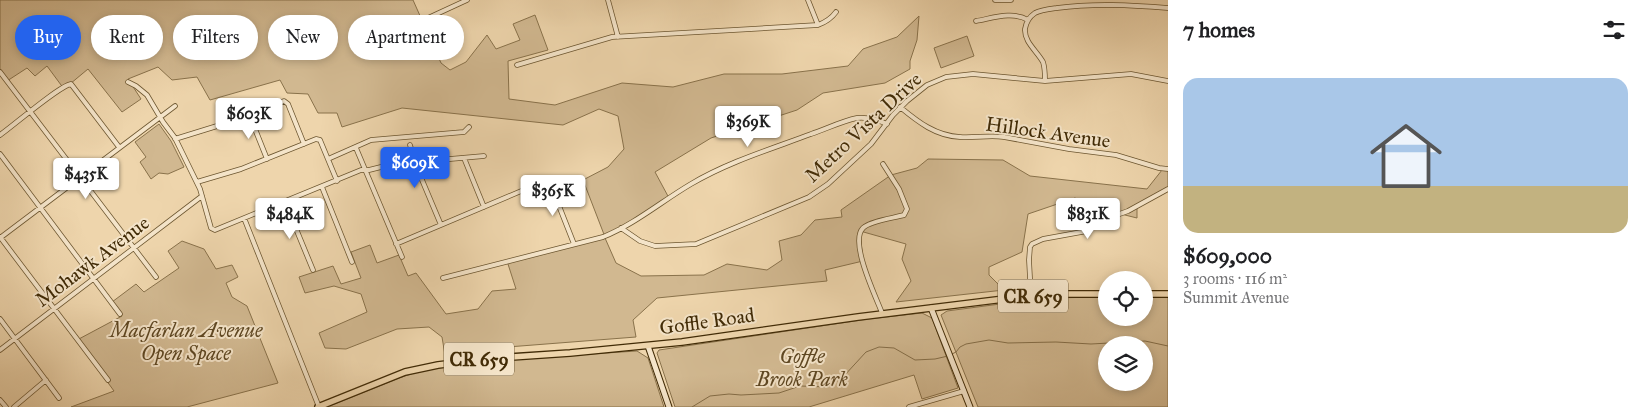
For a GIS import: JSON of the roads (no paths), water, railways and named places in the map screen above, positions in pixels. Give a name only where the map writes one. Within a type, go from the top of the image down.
[{"type":"main road","name":"Goffle Road","points":[[318,407],[396,375],[422,367],[488,358],[648,346],[1031,296],[1098,294]]},
{"type":"main road","points":[[1153,294],[1168,294]]},
{"type":"street","points":[[435,15],[468,0]]},
{"type":"street","points":[[608,0],[618,37]]},
{"type":"street","points":[[808,0],[818,25]]},
{"type":"street","points":[[995,0],[1011,0]]},
{"type":"street","points":[[1045,81],[1043,64],[1025,34],[1028,20],[1034,14],[1042,11],[1080,6],[1123,5],[1168,8]]},
{"type":"street","points":[[517,65],[618,37],[818,25],[826,22],[836,12]]},
{"type":"street","points":[[976,20],[1019,16],[1028,20]]},
{"type":"street","points":[[0,72],[156,276]]},
{"type":"street","name":"Metro Vista Drive","points":[[621,228],[640,241],[655,246],[685,246],[705,241],[818,192],[871,144],[900,107],[927,85],[940,78],[952,75],[973,74],[1045,81],[1131,74],[1168,81]]},
{"type":"street","points":[[128,82],[147,95],[175,139],[197,182],[211,228],[215,230],[357,172],[388,165],[484,156]]},
{"type":"street","points":[[0,135],[55,92],[71,84],[119,147]]},
{"type":"street","points":[[175,139],[230,122],[285,101],[304,144]]},
{"type":"street","points":[[108,380],[0,238],[175,106]]},
{"type":"street","name":"Hillock Avenue","points":[[900,107],[928,128],[954,136],[1004,137],[1116,155],[1168,169]]},
{"type":"street","points":[[249,114],[267,159]]},
{"type":"street","points":[[443,278],[603,237],[702,178],[760,153],[851,120],[866,118],[879,120],[887,124]]},
{"type":"street","points":[[328,159],[371,140],[464,132],[469,127]]},
{"type":"street","points":[[197,182],[241,169],[319,139],[337,181]]},
{"type":"street","points":[[410,145],[440,225]]},
{"type":"street","points":[[356,148],[402,257]]},
{"type":"street","points":[[0,154],[120,314]]},
{"type":"street","points":[[464,158],[484,207]]},
{"type":"street","points":[[882,314],[866,272],[858,240],[864,226],[904,215],[907,208],[899,189],[883,164]]},
{"type":"street","points":[[396,244],[526,190],[577,178]]},
{"type":"street","points":[[550,183],[574,244]]},
{"type":"street","points":[[322,187],[352,262]]},
{"type":"street","points":[[1031,296],[1029,260],[1032,244],[1043,239],[1083,232],[1100,221],[1128,211],[1168,189]]},
{"type":"street","name":"Mohawk Avenue","points":[[0,350],[202,196]]},
{"type":"street","points":[[285,202],[313,270]]},
{"type":"street","points":[[244,218],[318,407]]},
{"type":"street","points":[[931,308],[970,407]]},
{"type":"street","points":[[0,319],[59,398]]},
{"type":"street","points":[[648,346],[668,405]]},
{"type":"street","points":[[14,407],[46,380]]},
{"type":"street","points":[[909,407],[964,391]]},
{"type":"street","points":[[0,400],[6,407]]},
{"type":"waterway","points":[[952,354],[966,344],[989,340],[1008,343],[1056,342],[1091,344],[1145,341],[1168,346]]},
{"type":"waterway","points":[[692,407],[710,396],[779,393],[800,386],[828,387],[843,377],[866,352],[879,347],[894,348],[915,360],[948,356]]},
{"type":"park label","name":"Macfarlan Avenue Open Space","points":[[186,342]]},
{"type":"park label","name":"Goffle Brook Park","points":[[802,368]]}]
